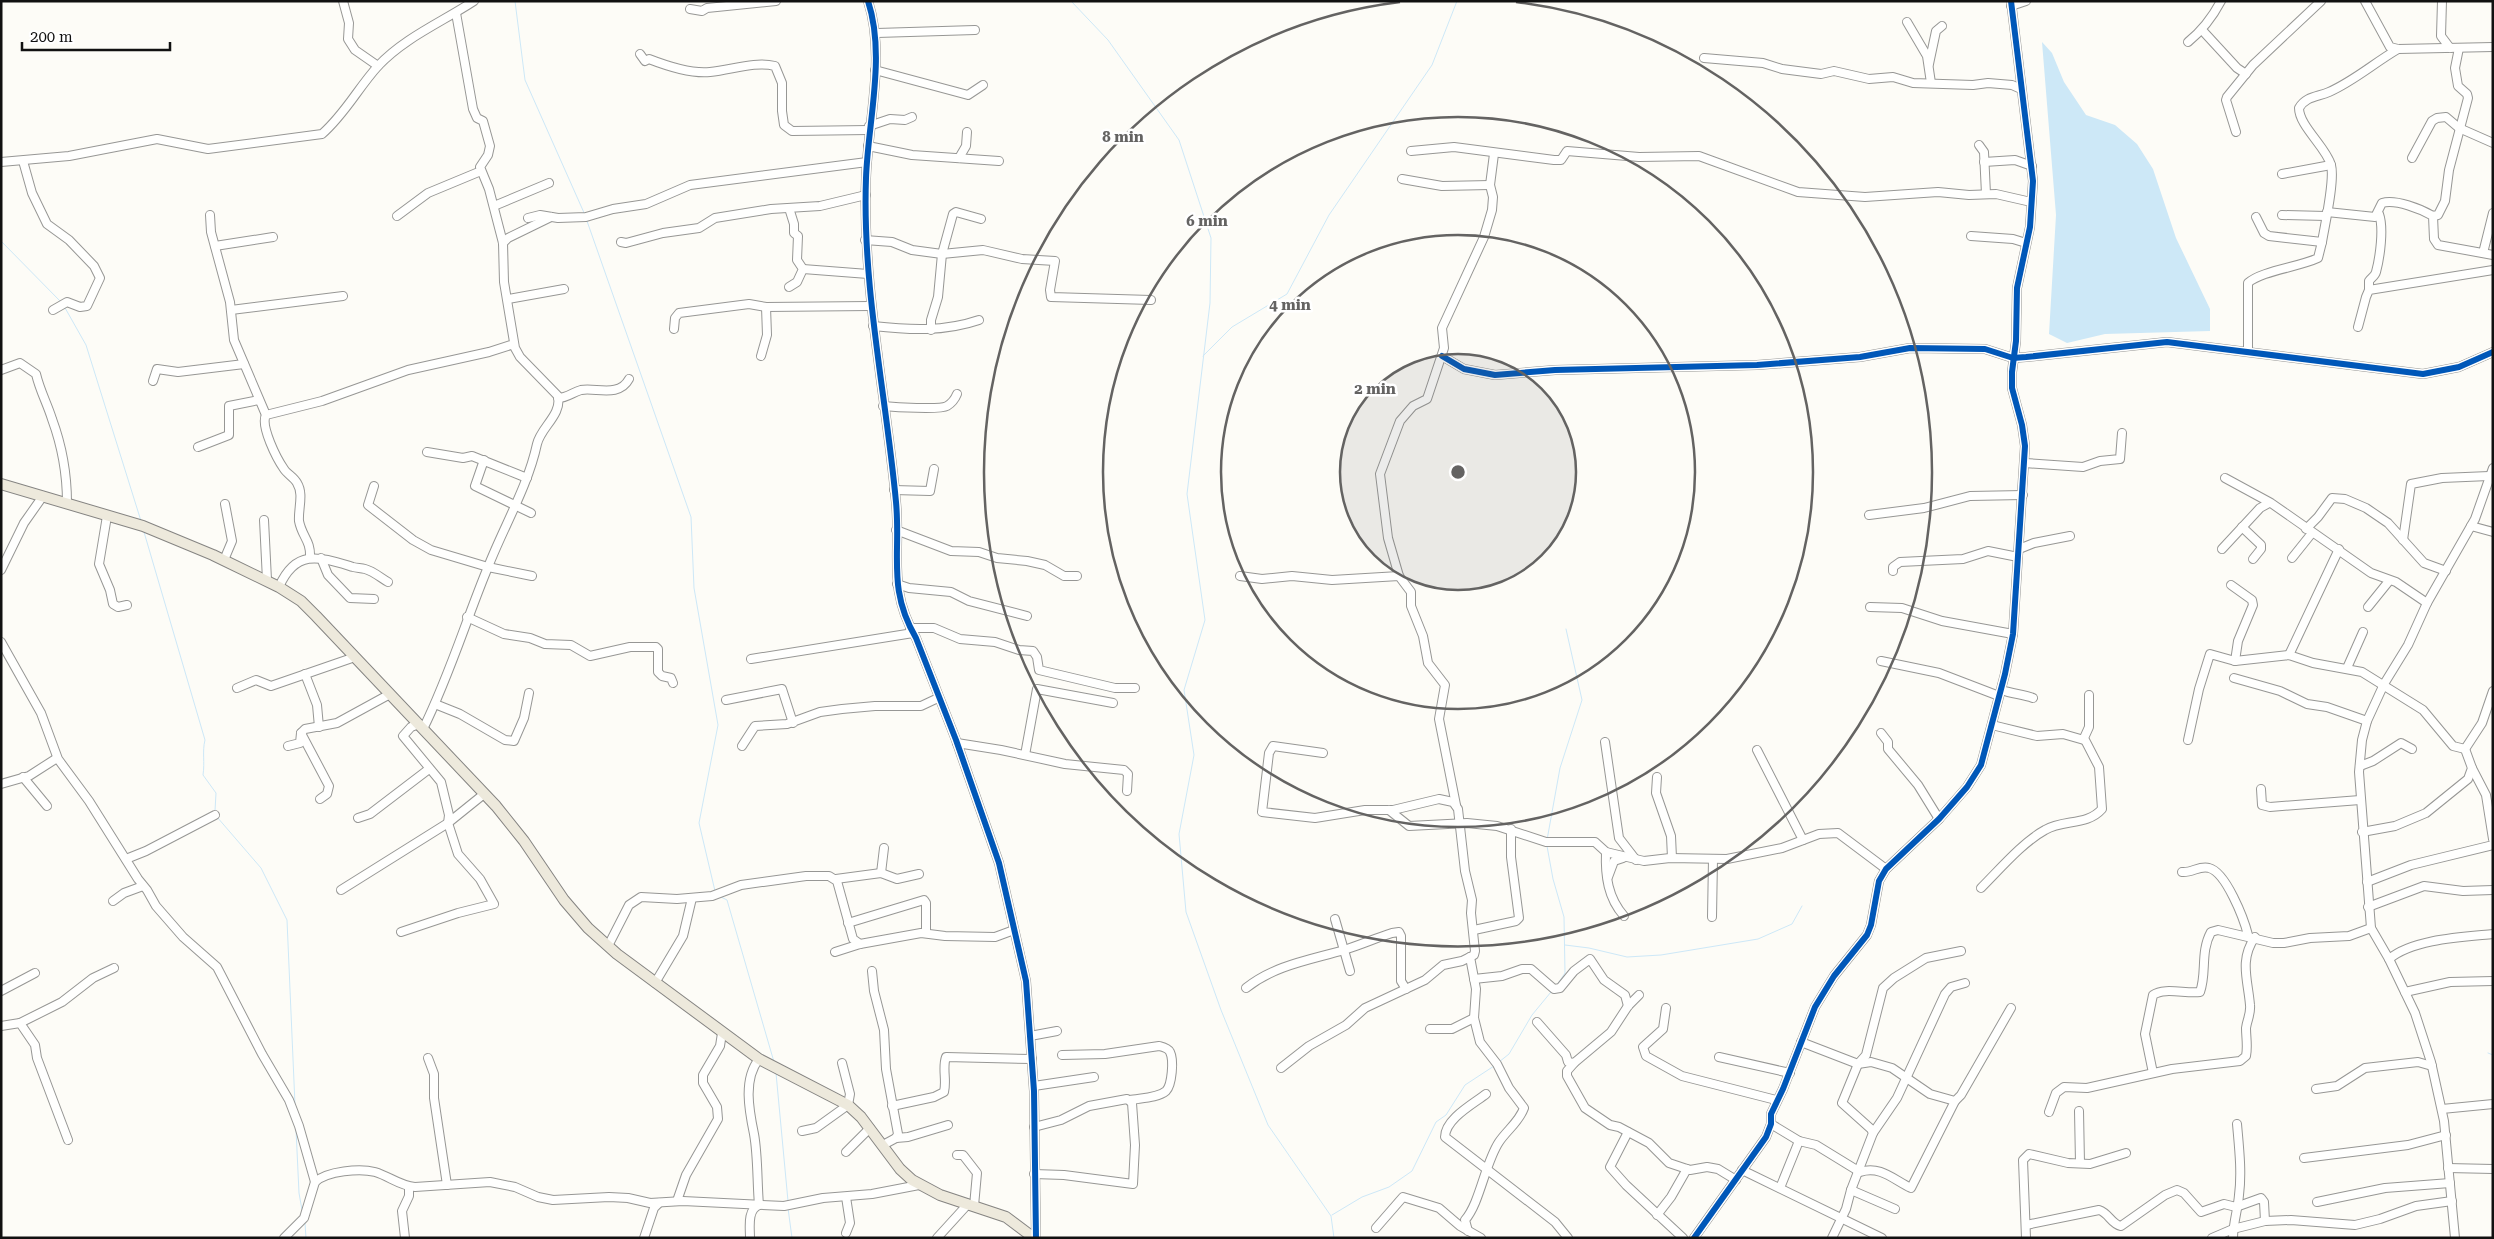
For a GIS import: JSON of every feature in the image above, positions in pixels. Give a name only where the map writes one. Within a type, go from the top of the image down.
[{"type":"main road","points":[[1,484],[143,526],[267,580],[301,601],[484,794],[524,841],[564,900],[588,928],[608,946],[722,1033],[760,1059],[848,1105],[870,1128],[900,1169],[919,1185],[940,1195],[1006,1217],[1035,1238]]},
{"type":"street","points":[[343,1],[349,24],[348,39],[355,50],[378,66]]},
{"type":"street","points":[[1,162],[23,162],[69,156],[157,138],[208,149],[322,134],[335,123],[378,66],[399,46],[474,1]]},
{"type":"street","points":[[690,9],[702,11],[707,8],[776,1]]},
{"type":"street","points":[[868,1],[877,33],[867,162],[866,240],[870,306],[894,490],[897,584],[902,611],[912,631],[957,743],[997,856],[1010,903],[1014,930],[1026,981],[1034,1086],[1035,1238]]},
{"type":"street","points":[[1694,1238],[1766,1137],[1776,1100],[1790,1073],[1815,1007],[1866,935],[1871,925],[1879,881],[1886,870],[1939,819],[1975,776],[1981,765],[1992,726],[2013,634],[2025,463],[2024,436],[2012,388],[2017,288],[2030,227],[2032,166],[2011,4],[2026,1]]},
{"type":"street","points":[[2188,42],[2202,30],[2216,13],[2221,1]]},
{"type":"street","points":[[2365,1],[2384,40],[2390,48],[2493,47]]},
{"type":"street","points":[[2442,1],[2441,36],[2450,48]]},
{"type":"street","points":[[2236,132],[2226,100],[2246,74],[2319,2]]},
{"type":"street","points":[[456,13],[473,109],[477,118],[484,121],[490,146],[488,155],[481,163],[481,171],[486,180],[494,206],[503,243],[504,282],[514,344],[520,357],[558,398],[566,398],[581,390],[604,392],[627,383],[629,379]]},
{"type":"street","points":[[1907,22],[1930,64]]},
{"type":"street","points":[[1931,83],[1930,64],[1936,31],[1942,26]]},
{"type":"street","points":[[877,33],[975,30]]},
{"type":"street","points":[[2202,30],[2237,68],[2246,74]]},
{"type":"street","points":[[1922,47],[1935,37]]},
{"type":"street","points":[[2358,327],[2370,290],[2371,278],[2375,275],[2381,220],[2379,214],[2382,203],[2388,202],[2414,208],[2433,216],[2438,215],[2445,201],[2448,170],[2456,150],[2459,128],[2468,98],[2467,94],[2458,86],[2455,68],[2459,48]]},
{"type":"street","points":[[2248,352],[2248,282],[2254,277],[2318,258],[2322,242],[2331,179],[2330,165],[2299,112],[2300,106],[2311,97],[2329,93],[2352,81],[2398,49]]},
{"type":"street","points":[[640,54],[644,60],[649,59],[702,72],[751,65],[775,66],[782,83],[784,125],[792,131],[869,128],[890,119],[905,120],[912,117]]},
{"type":"street","points":[[1704,58],[1763,63],[1822,74],[1834,71],[1869,79],[1893,77],[1906,82],[1973,85],[1988,83],[2012,85],[2021,89]]},
{"type":"street","points":[[875,70],[968,95],[983,85]]},
{"type":"street","points":[[2412,158],[2432,122],[2437,118],[2446,117],[2459,128],[2493,142]]},
{"type":"street","points":[[959,158],[966,146],[968,132]]},
{"type":"street","points":[[868,146],[912,154],[999,161]]},
{"type":"street","points":[[1979,146],[1984,152],[1986,194]]},
{"type":"street","points":[[1411,151],[1454,147],[1494,154],[1506,152],[1554,160],[1560,160],[1568,151],[1639,157],[1686,154],[1706,157],[1798,192],[1865,197],[1938,192],[1986,194],[2031,202]]},
{"type":"street","points":[[1281,1068],[1309,1046],[1346,1025],[1365,1008],[1430,977],[1443,965],[1459,962],[1474,955],[1476,951],[1471,913],[1472,900],[1465,871],[1460,823],[1439,719],[1445,685],[1428,663],[1424,636],[1411,606],[1410,592],[1399,576],[1388,538],[1380,474],[1396,429],[1413,406],[1427,399],[1442,356],[1444,344],[1442,328],[1484,237],[1490,216],[1493,197],[1490,185],[1494,154]]},
{"type":"street","points":[[1984,162],[2014,160],[2032,166]]},
{"type":"street","points":[[23,162],[32,193],[47,224],[70,240],[94,266],[100,278],[88,306],[80,307],[67,302],[53,310]]},
{"type":"street","points":[[528,218],[540,215],[586,217],[613,209],[646,204],[690,185],[867,162]]},
{"type":"street","points":[[2282,174],[2330,165]]},
{"type":"street","points":[[397,216],[428,193],[481,171]]},
{"type":"street","points":[[1402,179],[1442,186],[1490,185]]},
{"type":"street","points":[[494,206],[549,183]]},
{"type":"street","points":[[621,242],[626,243],[662,233],[699,228],[715,218],[789,208],[820,206],[866,195]]},
{"type":"street","points":[[789,208],[794,224],[794,233],[798,236],[797,260],[803,269]]},
{"type":"street","points":[[930,330],[938,297],[942,254],[953,214],[956,212],[980,219]]},
{"type":"street","points":[[2483,253],[2493,213]]},
{"type":"street","points":[[2282,215],[2326,214],[2375,217],[2379,214]]},
{"type":"street","points":[[210,215],[211,232],[231,310],[234,340],[266,415],[264,423],[272,446],[284,469],[298,483],[301,495],[298,507],[300,523],[309,543],[310,558]]},
{"type":"street","points":[[2256,216],[2264,233],[2269,236],[2322,242]]},
{"type":"street","points":[[2433,216],[2434,240],[2438,245],[2493,255]]},
{"type":"street","points":[[503,243],[508,238],[552,217]]},
{"type":"street","points":[[1971,236],[2013,238],[2026,243]]},
{"type":"street","points":[[215,246],[273,237]]},
{"type":"street","points":[[866,240],[892,242],[912,250],[942,254],[983,250],[1022,260],[1055,261],[1050,290],[1051,297],[1151,300]]},
{"type":"street","points":[[803,269],[868,274]]},
{"type":"street","points":[[789,287],[797,282],[803,269]]},
{"type":"street","points":[[2370,290],[2493,270]]},
{"type":"street","points":[[508,299],[564,289]]},
{"type":"street","points":[[231,310],[343,296]]},
{"type":"street","points":[[674,329],[674,318],[679,313],[749,304],[766,307],[870,306]]},
{"type":"street","points":[[761,356],[767,335],[766,307]]},
{"type":"street","points":[[873,326],[930,330],[979,320]]},
{"type":"street","points":[[1442,356],[1464,369],[1495,375],[1555,370],[1757,365],[1860,357],[1910,348],[1985,349],[2013,358],[2167,342],[2423,374],[2459,367],[2493,352]]},
{"type":"street","points":[[266,415],[322,401],[408,370],[489,352],[514,344]]},
{"type":"street","points":[[1,370],[20,363],[36,374],[40,391],[52,416],[60,445],[67,486],[66,504]]},
{"type":"street","points":[[153,380],[157,369],[178,372],[244,364]]},
{"type":"street","points":[[884,406],[899,408],[946,408],[955,400],[957,394]]},
{"type":"street","points":[[401,932],[458,913],[494,904],[480,879],[458,854],[448,823],[449,815],[441,782],[403,736],[411,727],[421,727],[434,704],[467,617],[537,454],[539,440],[555,412],[558,398]]},
{"type":"street","points":[[198,447],[229,435],[229,406],[259,400]]},
{"type":"street","points":[[2025,463],[2083,467],[2100,461],[2120,459],[2122,455],[2122,433]]},
{"type":"street","points":[[427,452],[463,458],[472,456],[527,478]]},
{"type":"street","points":[[484,460],[475,486],[531,514]]},
{"type":"street","points":[[2456,1238],[2446,1136],[2432,1066],[2423,1035],[2405,992],[2371,928],[2362,832],[2360,766],[2362,740],[2367,721],[2384,684],[2408,645],[2427,603],[2471,526],[2493,468]]},
{"type":"street","points":[[894,490],[930,491],[934,469]]},
{"type":"street","points":[[2403,540],[2411,484],[2442,478],[2490,476]]},
{"type":"street","points":[[2225,478],[2269,502],[2371,573],[2396,582],[2427,603]]},
{"type":"street","points":[[374,486],[368,505],[413,540],[430,550],[488,567],[532,576]]},
{"type":"street","points":[[1869,515],[1924,508],[1970,496],[2023,495]]},
{"type":"street","points":[[1,570],[22,528],[43,496]]},
{"type":"street","points":[[2292,558],[2318,517],[2332,498],[2336,497],[2366,508],[2388,523],[2424,563],[2446,571]]},
{"type":"street","points":[[2222,549],[2260,508],[2269,502]]},
{"type":"street","points":[[224,560],[232,542],[225,504]]},
{"type":"street","points":[[107,516],[100,566],[110,590],[113,604],[118,608],[127,605]]},
{"type":"street","points":[[264,520],[267,580]]},
{"type":"street","points":[[2471,526],[2493,532]]},
{"type":"street","points":[[2242,527],[2261,545],[2261,549],[2253,559]]},
{"type":"street","points":[[896,530],[951,551],[980,552],[997,558],[1027,561],[1045,565],[1064,576],[1077,576]]},
{"type":"street","points":[[1893,571],[1893,567],[1900,562],[1963,559],[1988,551],[2018,553],[2034,543],[2070,536]]},
{"type":"street","points":[[2289,655],[2339,549]]},
{"type":"street","points":[[279,586],[290,568],[299,561],[310,558],[321,558],[364,568],[388,582]]},
{"type":"street","points":[[321,558],[328,575],[350,598],[374,599]]},
{"type":"street","points":[[1240,576],[1262,579],[1292,576],[1332,580],[1399,576]]},
{"type":"street","points":[[2368,607],[2389,581]]},
{"type":"street","points":[[897,584],[909,588],[951,592],[969,601],[1027,616]]},
{"type":"street","points":[[2231,585],[2253,602],[2238,641],[2235,661]]},
{"type":"street","points":[[1870,607],[1902,608],[1942,621],[2013,634]]},
{"type":"street","points":[[467,617],[507,635],[530,638],[545,644],[571,645],[590,656],[630,648],[656,647],[659,675],[672,678],[673,683]]},
{"type":"street","points":[[750,659],[934,628],[960,639],[995,642],[1018,650],[1033,651],[1037,657],[1039,670],[1115,688],[1135,688]]},
{"type":"street","points":[[2347,668],[2363,632]]},
{"type":"street","points":[[1,642],[41,713],[57,758],[89,801],[156,906],[183,937],[209,957],[217,967],[262,1054],[289,1100],[299,1126],[315,1182],[304,1218],[284,1238]]},
{"type":"street","points":[[2188,740],[2199,689],[2210,654],[2235,661],[2289,655],[2313,663],[2362,672],[2423,710],[2453,746],[2465,749]]},
{"type":"street","points":[[237,688],[256,680],[264,681],[271,686],[337,665],[355,657]]},
{"type":"street","points":[[1881,661],[1939,673],[1999,696]]},
{"type":"street","points":[[305,674],[317,705],[319,727]]},
{"type":"street","points":[[2234,678],[2280,691],[2307,704],[2327,707],[2367,721]]},
{"type":"street","points":[[2002,686],[2002,690],[2033,698]]},
{"type":"street","points":[[726,700],[782,689],[793,722]]},
{"type":"street","points":[[1025,755],[1037,689],[1113,702]]},
{"type":"street","points":[[2465,749],[2482,723],[2493,691]]},
{"type":"street","points":[[288,746],[300,743],[301,733],[305,729],[337,723],[390,694]]},
{"type":"street","points":[[434,704],[460,714],[505,740],[514,741],[524,718],[529,694]]},
{"type":"street","points":[[2082,738],[2089,727],[2089,695]]},
{"type":"street","points":[[742,746],[755,726],[793,722],[820,712],[876,706],[922,706],[938,698]]},
{"type":"street","points":[[1981,888],[2035,835],[2055,825],[2090,818],[2102,809],[2099,767],[2082,738],[2063,734],[2036,736],[1992,726]]},
{"type":"street","points":[[301,733],[329,786],[327,794],[320,799]]},
{"type":"street","points":[[1881,733],[1888,742],[1888,749],[1918,784],[1939,819]]},
{"type":"street","points":[[1605,742],[1619,838],[1636,860]]},
{"type":"street","points":[[957,743],[1065,764],[1124,770],[1128,774],[1127,791]]},
{"type":"street","points":[[2360,766],[2373,761],[2401,743],[2412,748]]},
{"type":"street","points":[[1323,753],[1273,746],[1270,752],[1263,812],[1315,818],[1365,810],[1389,810],[1439,799],[1447,800],[1456,805]]},
{"type":"street","points":[[2465,749],[2472,768],[2486,794],[2493,838]]},
{"type":"street","points":[[1758,750],[1803,840]]},
{"type":"street","points":[[1,784],[34,773],[57,758]]},
{"type":"street","points":[[358,818],[370,814],[428,768]]},
{"type":"street","points":[[2362,832],[2400,824],[2426,813],[2468,779],[2472,768]]},
{"type":"street","points":[[23,777],[47,806]]},
{"type":"street","points":[[1657,777],[1656,793],[1671,836],[1672,858]]},
{"type":"street","points":[[2261,790],[2261,801],[2265,806],[2300,806],[2360,800]]},
{"type":"street","points":[[341,890],[448,823],[484,794]]},
{"type":"street","points":[[1389,810],[1409,826],[1460,823],[1511,829],[1546,842],[1595,842],[1606,852],[1623,858],[1649,862],[1672,858],[1713,859],[1741,857],[1819,834],[1840,834],[1886,870]]},
{"type":"street","points":[[126,859],[146,851],[215,815]]},
{"type":"street","points":[[1474,930],[1516,921],[1519,918],[1517,887],[1511,857],[1511,829]]},
{"type":"street","points":[[2367,882],[2411,865],[2493,845]]},
{"type":"street","points":[[881,873],[884,848]]},
{"type":"street","points":[[1606,852],[1607,879],[1611,899],[1624,916]]},
{"type":"street","points":[[1607,879],[1614,861],[1623,858]]},
{"type":"street","points":[[1712,916],[1713,859]]},
{"type":"street","points":[[2048,1112],[2056,1093],[2064,1087],[2087,1088],[2172,1069],[2240,1061],[2246,1056],[2250,1006],[2244,970],[2251,936],[2241,911],[2217,872],[2208,867],[2182,872]]},
{"type":"street","points":[[608,946],[629,905],[636,899],[712,896],[738,886],[775,879],[829,876],[836,879],[881,873],[897,879],[919,874]]},
{"type":"street","points":[[836,879],[853,939],[860,944]]},
{"type":"street","points":[[113,901],[124,893],[143,886]]},
{"type":"street","points":[[2368,907],[2424,886],[2463,891],[2493,890]]},
{"type":"street","points":[[655,983],[683,936],[692,898]]},
{"type":"street","points":[[848,923],[924,900],[926,904],[926,933]]},
{"type":"street","points":[[1335,919],[1350,972]]},
{"type":"street","points":[[2153,1073],[2145,1034],[2153,995],[2163,991],[2179,993],[2200,992],[2203,984],[2202,972],[2205,948],[2211,932],[2218,930],[2274,942],[2284,942],[2310,938],[2349,936],[2371,928]]},
{"type":"street","points":[[835,952],[860,944],[926,933],[945,936],[995,937],[1014,930]]},
{"type":"street","points":[[1246,988],[1269,974],[1302,960],[1344,950],[1400,932],[1401,981],[1406,989]]},
{"type":"street","points":[[2389,959],[2400,950],[2450,939],[2493,934]]},
{"type":"street","points":[[1873,1133],[1842,1103],[1858,1064],[1866,1055],[1883,988],[1894,978],[1926,958],[1962,950]]},
{"type":"street","points":[[1469,1231],[1465,1220],[1471,1213],[1498,1143],[1521,1115],[1524,1108],[1509,1088],[1497,1064],[1480,1042],[1474,1018],[1474,979],[1470,957]]},
{"type":"street","points":[[1474,979],[1502,976],[1522,969],[1531,969],[1554,988],[1560,988],[1574,971],[1590,959],[1604,980],[1625,995],[1628,1006]]},
{"type":"street","points":[[1,1026],[20,1023],[62,1002],[93,978],[114,968]]},
{"type":"street","points":[[872,971],[874,991],[884,1030],[892,1106],[898,1134],[896,1138]]},
{"type":"street","points":[[1,991],[35,973]]},
{"type":"street","points":[[2405,992],[2444,982],[2493,981]]},
{"type":"street","points":[[1832,1238],[1846,1209],[1851,1190],[1860,1172],[1873,1133],[1897,1098],[1945,994],[1951,987],[1965,983]]},
{"type":"street","points":[[1638,995],[1628,1006],[1611,1032],[1567,1071],[1567,1076],[1582,1106],[1610,1125],[1619,1127],[1648,1143],[1668,1163],[1687,1169],[1707,1167],[1718,1169],[1736,1180]]},
{"type":"street","points":[[1666,1008],[1663,1029],[1643,1048],[1646,1056],[1682,1076],[1776,1100]]},
{"type":"street","points":[[1771,1124],[1799,1141],[1816,1145],[1860,1172],[1869,1169],[1884,1172],[1911,1188],[1955,1101],[1961,1096],[2011,1008]]},
{"type":"street","points":[[1430,1030],[1452,1029],[1474,1018]]},
{"type":"street","points":[[1537,1022],[1566,1055],[1568,1062],[1574,1063]]},
{"type":"street","points":[[20,1023],[35,1045],[37,1058],[68,1140]]},
{"type":"street","points":[[1030,1036],[1057,1031]]},
{"type":"street","points":[[677,1201],[686,1176],[718,1118],[717,1107],[703,1083],[703,1075],[720,1046],[722,1033]]},
{"type":"street","points":[[1801,1042],[1858,1064],[1871,1062],[1892,1068],[1930,1094],[1955,1101]]},
{"type":"street","points":[[720,1046],[737,1043]]},
{"type":"street","points":[[1034,1127],[1061,1120],[1089,1106],[1130,1100],[1164,1092],[1169,1086],[1171,1057],[1170,1051],[1166,1048],[1159,1046],[1104,1054],[1062,1055]]},
{"type":"street","points":[[892,1106],[934,1097],[944,1092],[946,1084],[944,1064],[946,1057],[1032,1060]]},
{"type":"street","points":[[1719,1057],[1790,1073]]},
{"type":"street","points":[[428,1058],[434,1074],[434,1098],[447,1185]]},
{"type":"street","points":[[759,1205],[754,1134],[749,1122],[749,1109],[752,1068],[760,1059]]},
{"type":"street","points":[[2316,1089],[2337,1086],[2365,1068],[2418,1062],[2432,1066]]},
{"type":"street","points":[[802,1131],[816,1128],[848,1105],[850,1094],[842,1063]]},
{"type":"street","points":[[1034,1086],[1094,1077]]},
{"type":"street","points":[[1486,1094],[1460,1111],[1445,1135],[1447,1139],[1555,1222],[1568,1238]]},
{"type":"street","points":[[1034,1174],[1064,1175],[1133,1184],[1135,1145],[1130,1100]]},
{"type":"street","points":[[2442,1109],[2493,1104]]},
{"type":"street","points":[[2079,1111],[2080,1163]]},
{"type":"street","points":[[2233,1238],[2236,1206],[2239,1196],[2240,1156],[2237,1124]]},
{"type":"street","points":[[883,1145],[896,1138],[908,1137],[948,1125]]},
{"type":"street","points":[[846,1152],[870,1128]]},
{"type":"street","points":[[1628,1132],[1610,1167],[1626,1185],[1683,1238]]},
{"type":"street","points":[[2304,1158],[2408,1145],[2446,1136]]},
{"type":"street","points":[[1780,1188],[1799,1141]]},
{"type":"street","points":[[2026,1238],[2024,1160],[2029,1154],[2090,1164],[2126,1153]]},
{"type":"street","points":[[937,1238],[971,1205],[976,1173],[963,1155],[956,1155]]},
{"type":"street","points":[[2448,1168],[2493,1169]]},
{"type":"street","points":[[1657,1215],[1687,1169]]},
{"type":"street","points":[[1742,1170],[1882,1238]]},
{"type":"street","points":[[315,1182],[334,1172],[369,1171],[408,1187],[490,1182],[515,1187],[538,1197],[553,1200],[620,1198],[659,1203],[677,1201],[784,1206],[823,1198],[846,1197],[919,1185]]},
{"type":"street","points":[[2317,1202],[2386,1188],[2450,1183]]},
{"type":"street","points":[[405,1238],[402,1211],[409,1196],[408,1187]]},
{"type":"street","points":[[1851,1190],[1895,1209]]},
{"type":"street","points":[[2026,1225],[2098,1210],[2107,1214],[2114,1223],[2121,1226],[2165,1195],[2176,1190],[2184,1193],[2201,1212],[2224,1204],[2236,1206],[2261,1198],[2264,1202],[2265,1221]]},
{"type":"street","points":[[846,1197],[850,1223],[846,1233]]},
{"type":"street","points":[[1376,1228],[1403,1197],[1439,1208],[1481,1238]]},
{"type":"street","points":[[2212,1238],[2233,1229],[2265,1221],[2291,1220],[2355,1225],[2380,1219],[2416,1206],[2452,1200]]},
{"type":"street","points":[[644,1238],[654,1208],[659,1203]]},
{"type":"street","points":[[750,1238],[751,1215],[753,1208],[759,1205]]},
{"type":"street","points":[[1463,1238],[1469,1231]]},
{"type":"water","points":[[2042,42],[2052,53],[2064,82],[2086,115],[2115,125],[2137,144],[2153,169],[2176,238],[2210,309],[2210,331],[2105,334],[2067,343],[2049,334],[2056,215]]},
{"type":"waterway","points":[[515,1],[525,80],[585,215]]},
{"type":"waterway","points":[[1071,1],[1108,40],[1179,140],[1211,238],[1210,303],[1187,494],[1205,620],[1184,690],[1194,755],[1179,834],[1186,912],[1221,1010],[1268,1125],[1331,1216],[1334,1238]]},
{"type":"waterway","points":[[1203,356],[1232,327],[1287,294],[1329,215],[1432,65],[1457,1]]},
{"type":"waterway","points":[[587,221],[691,517],[694,588],[718,725],[699,823],[715,891]]},
{"type":"waterway","points":[[1,241],[60,301]]},
{"type":"waterway","points":[[64,306],[86,345],[141,521]]},
{"type":"waterway","points":[[144,532],[205,740],[203,775],[216,793],[215,811]]},
{"type":"waterway","points":[[1547,840],[1560,768],[1582,700],[1566,629]]},
{"type":"waterway","points":[[217,817],[261,868],[287,920],[295,1105]]},
{"type":"waterway","points":[[1547,846],[1553,879],[1564,917],[1565,973],[1557,985]]},
{"type":"waterway","points":[[721,897],[727,900],[774,1062]]},
{"type":"waterway","points":[[1565,945],[1589,948],[1627,957],[1661,955],[1758,939],[1792,924],[1802,906]]},
{"type":"waterway","points":[[1499,1062],[1509,1054],[1532,1015],[1551,992]]},
{"type":"waterway","points":[[2488,1053],[2493,1055]]},
{"type":"waterway","points":[[1332,1215],[1362,1197],[1389,1187],[1412,1171],[1436,1122],[1446,1115],[1465,1085],[1494,1066]]},
{"type":"waterway","points":[[776,1073],[788,1201]]},
{"type":"waterway","points":[[296,1129],[299,1193],[302,1210]]},
{"type":"waterway","points":[[788,1208],[792,1238]]},
{"type":"waterway","points":[[305,1223],[306,1238]]},
{"type":"cycle path","points":[[868,1],[876,44],[876,66],[866,178],[868,259],[871,300],[896,502],[898,587],[907,620],[916,638],[956,740],[999,863],[1026,981],[1034,1091],[1036,1238]]},
{"type":"cycle path","points":[[1694,1238],[1766,1137],[1771,1124],[1771,1114],[1783,1089],[1815,1007],[1834,976],[1867,935],[1871,925],[1879,881],[1886,869],[1939,819],[1967,787],[1981,765],[2005,674],[2013,634],[2025,446],[2022,425],[2012,388],[2012,372],[2016,341],[2017,288],[2030,227],[2033,181],[2011,1]]},
{"type":"cycle path","points":[[1442,356],[1464,369],[1495,375],[1555,370],[1757,365],[1860,357],[1910,348],[1985,349],[2013,358],[2167,342],[2423,374],[2459,367],[2493,352]]}]
